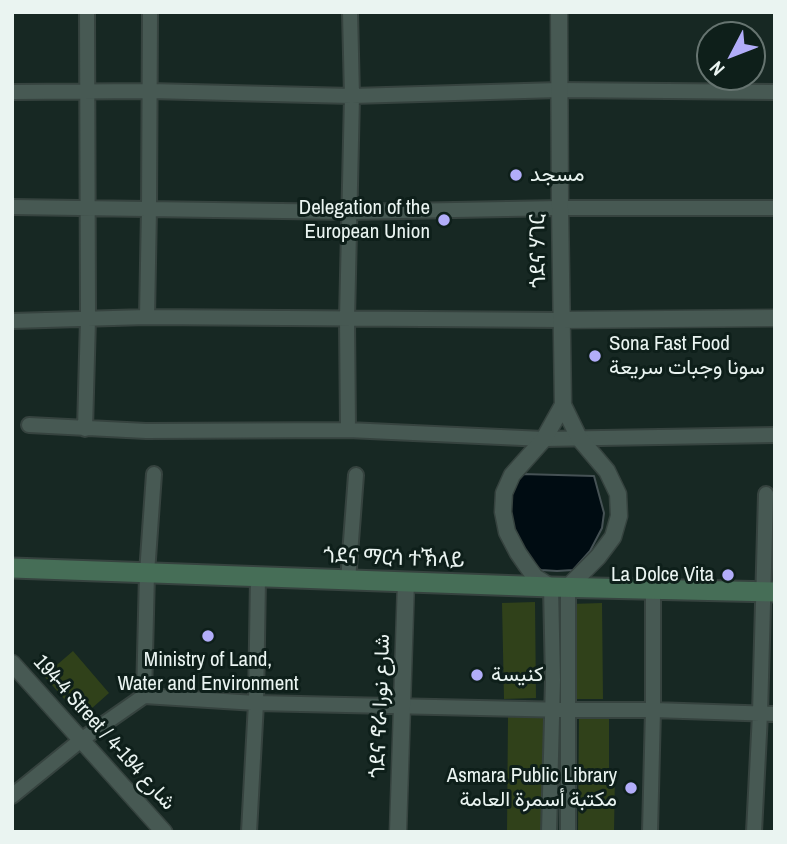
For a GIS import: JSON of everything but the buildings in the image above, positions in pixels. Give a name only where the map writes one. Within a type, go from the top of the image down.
[{"type":"main road","name":"ጎደና ማርሳ ተኽላይ","points":[[12,568],[258,578],[769,591]]},
{"type":"street","points":[[85,429],[88,319],[87,12]]},
{"type":"street","points":[[147,317],[150,12]]},
{"type":"street","points":[[348,430],[347,319],[352,96],[350,12]]},
{"type":"street","name":"ጎደና ሃገር","points":[[559,12],[563,405]]},
{"type":"street","points":[[12,92],[150,91],[352,96],[559,90],[775,92]]},
{"type":"street","points":[[12,206],[349,212],[775,208]]},
{"type":"street","points":[[12,321],[147,317],[561,320],[775,318]]},
{"type":"street","points":[[549,832],[553,680],[559,587],[598,557],[614,537],[619,516],[618,494],[607,471],[579,438],[563,405]]},
{"type":"street","points":[[559,587],[536,577],[518,553],[507,533],[503,512],[504,492],[512,475],[544,439],[563,405]]},
{"type":"street","points":[[29,425],[146,431],[348,430],[544,439],[775,435]]},
{"type":"street","points":[[144,695],[147,573],[154,474]]},
{"type":"street","points":[[348,580],[356,475]]},
{"type":"street","points":[[754,832],[768,714],[769,591],[766,494]]},
{"type":"street","points":[[249,832],[256,703],[258,578]]},
{"type":"street","name":"ጎደና ኖራ شارع نورا","points":[[398,832],[406,581]]},
{"type":"street","points":[[559,587],[569,710],[568,832]]},
{"type":"street","points":[[650,832],[653,589]]},
{"type":"street","name":"194-4 Street / شارع 194-4","points":[[12,663],[164,832]]},
{"type":"street","points":[[12,796],[81,740],[144,695],[256,703],[768,714]]},
{"type":"green space","points":[[535,602],[536,698],[504,699],[502,603]]},
{"type":"green space","points":[[602,603],[603,699],[571,699],[570,604]]},
{"type":"green space","points":[[73,651],[109,693],[81,718],[44,676]]},
{"type":"green space","points":[[579,712],[609,713],[609,770],[615,771],[614,832],[578,832]]},
{"type":"green space","points":[[508,715],[544,716],[543,832],[507,832]]},
{"type":"shaded area","points":[[522,474],[594,476],[604,513],[602,528],[590,551],[573,570],[541,570],[530,561],[509,521],[508,504],[513,485]]},
{"type":"place","name":"مسجد","points":[[516,175]]},
{"type":"place","name":"Delegation of the European Union","points":[[444,220]]},
{"type":"place","name":"Sona Fast Food سونا وجبات سريعة","points":[[595,356]]},
{"type":"place","name":"La Dolce Vita","points":[[728,575]]},
{"type":"place","name":"Ministry of Land, Water and Environment","points":[[208,636]]},
{"type":"place","name":"كنيسة","points":[[477,675]]},
{"type":"place","name":"Asmara Public Library مكتبة أسمرة العامة","points":[[631,788]]}]
